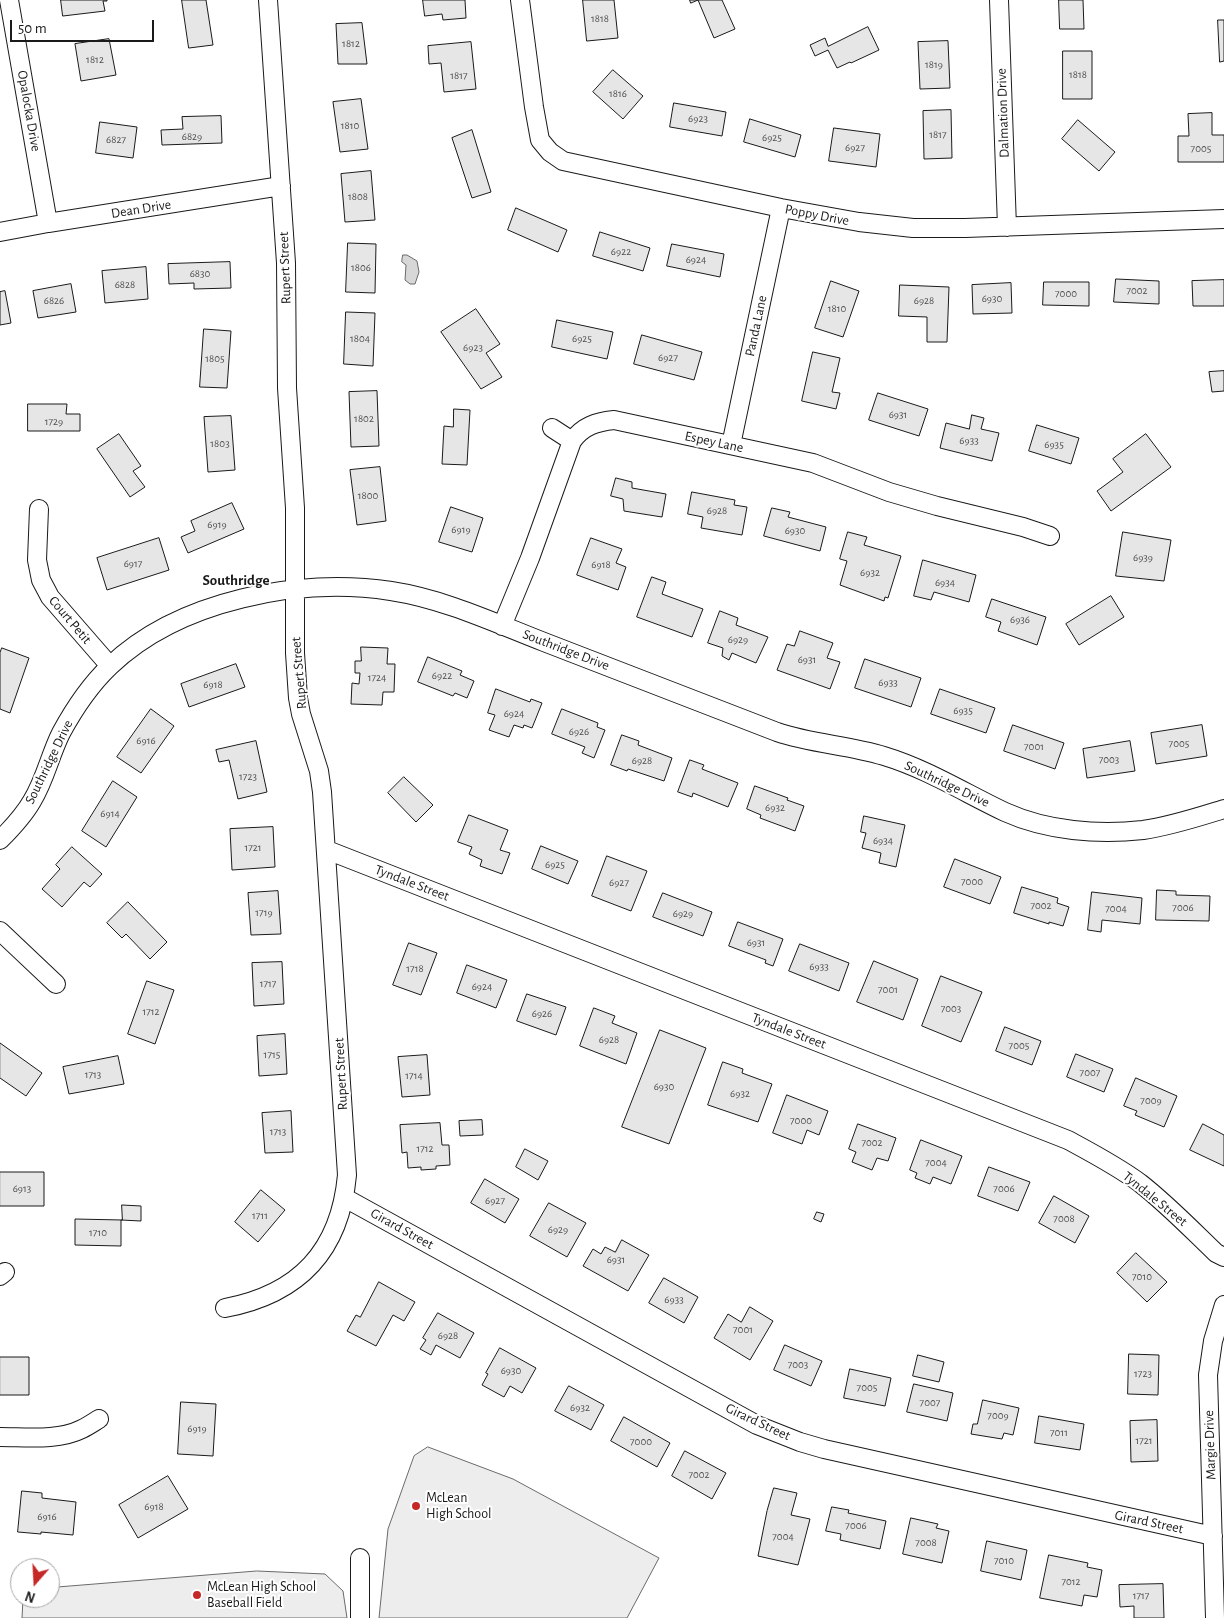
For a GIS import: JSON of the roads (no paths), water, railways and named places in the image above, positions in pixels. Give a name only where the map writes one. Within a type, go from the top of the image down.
[{"type":"street","name":"Opalocka Drive","points":[[9,0],[48,223]]},
{"type":"street","name":"Rupert Street","points":[[225,1308],[249,1303],[272,1294],[293,1281],[312,1264],[328,1243],[338,1221],[345,1198],[347,1175],[327,850],[319,771],[301,714],[298,698],[295,653],[295,508],[287,388],[286,263],[268,0]]},
{"type":"street","name":"Poppy Drive","points":[[520,0],[540,140],[550,152],[562,160],[780,208],[859,222],[913,228],[1006,227],[1224,219]]},
{"type":"street","name":"Dalmation Drive","points":[[999,0],[1006,227]]},
{"type":"street","name":"Dean Drive","points":[[0,232],[281,186]]},
{"type":"street","name":"Panda Lane","points":[[731,445],[780,208]]},
{"type":"street","name":"Espey Lane","points":[[502,626],[530,558],[572,441],[586,427],[598,422],[614,420],[813,463],[889,492],[1023,527],[1050,536]]},
{"type":"street","points":[[552,428],[572,441]]},
{"type":"street","name":"Court Petit","points":[[39,509],[37,560],[41,580],[50,597],[110,666]]},
{"type":"street","name":"Southridge Drive","points":[[0,840],[31,802],[61,734],[77,705],[110,666],[142,641],[177,622],[215,606],[239,599],[295,588],[350,587],[392,591],[432,600],[777,732],[798,739],[884,756],[924,771],[1007,812],[1042,824],[1076,830],[1112,832],[1144,830],[1177,823],[1224,809]]},
{"type":"street","name":"Tyndale Street","points":[[327,850],[1068,1140],[1104,1159],[1140,1184],[1216,1253],[1224,1257]]},
{"type":"street","points":[[0,931],[56,984]]},
{"type":"street","name":"Girard Street","points":[[345,1198],[757,1425],[800,1442],[942,1476],[1212,1536]]},
{"type":"street","name":"Margie Drive","points":[[1215,1618],[1208,1375],[1213,1341],[1224,1304]]},
{"type":"street","points":[[0,1437],[64,1435],[82,1430],[99,1419]]},
{"type":"street","points":[[360,1558],[360,1618]]},
{"type":"place","name":"McLean High School","points":[[416,1506]]},
{"type":"place","name":"McLean High School Baseball Field","points":[[197,1595]]},
{"type":"district","name":"Southridge","points":[[236,580]]}]
